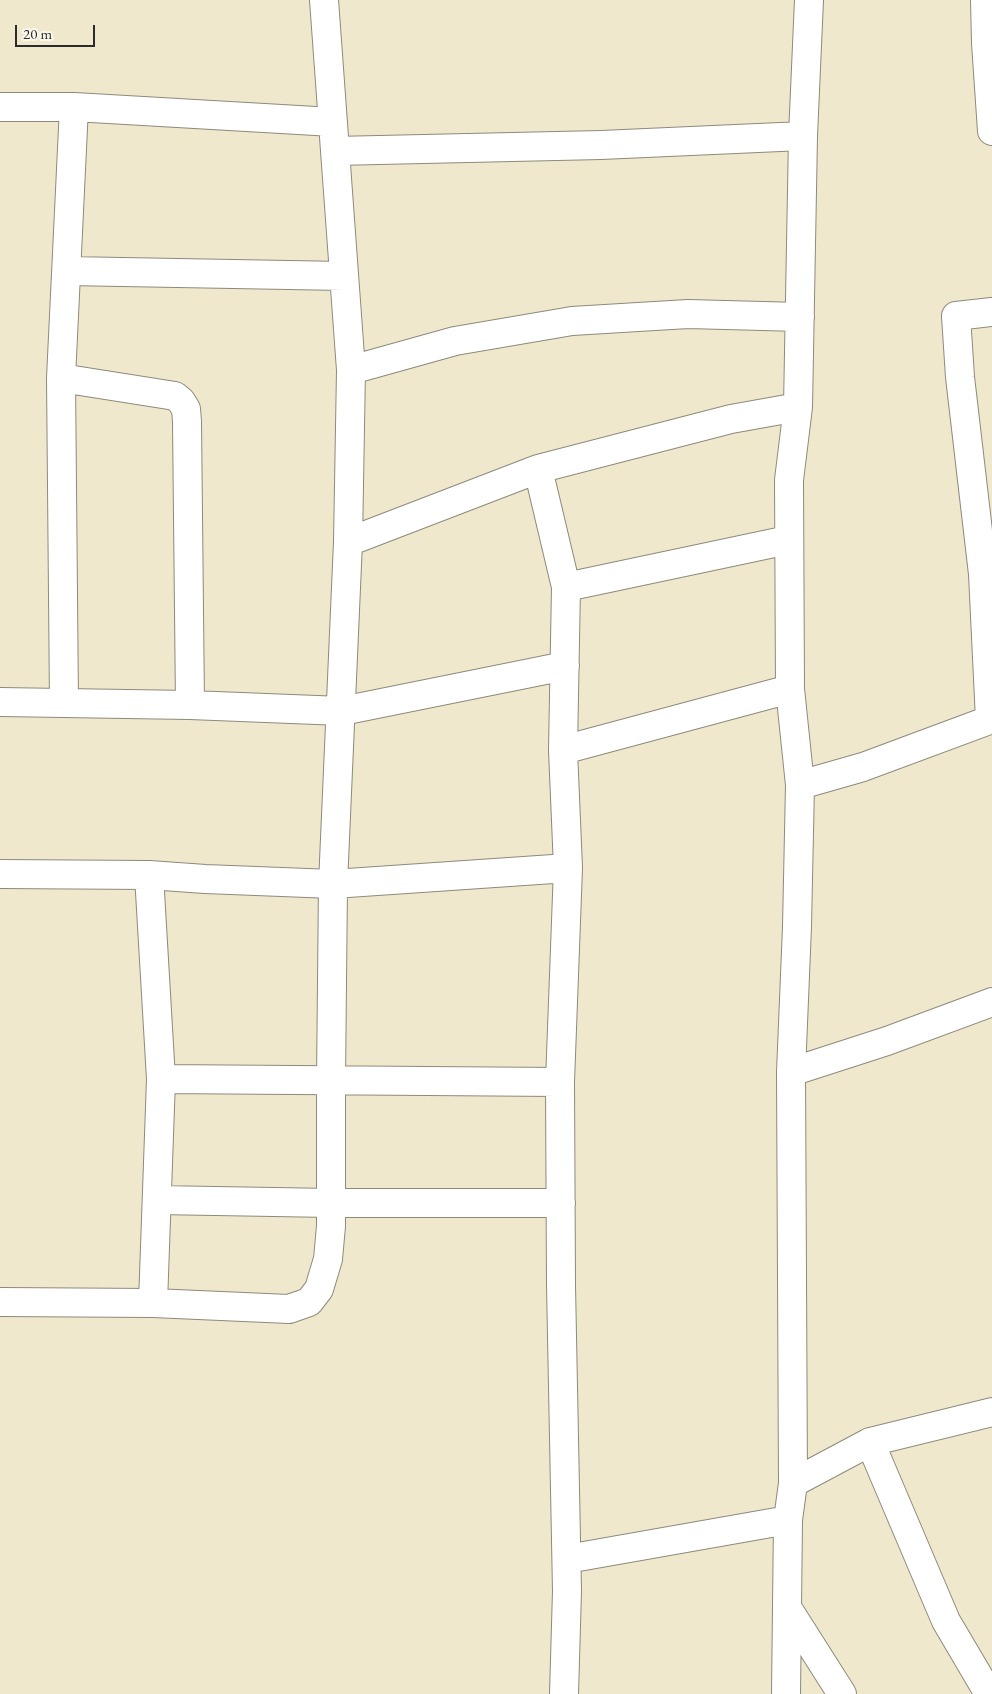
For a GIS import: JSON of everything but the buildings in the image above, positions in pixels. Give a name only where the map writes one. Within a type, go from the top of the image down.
[{"type":"street","points":[[0,1302],[153,1303],[289,1309],[309,1302],[319,1289],[328,1259],[332,1203],[333,884],[348,542],[351,370],[324,0]]},
{"type":"street","points":[[786,1694],[788,1520],[793,1483],[791,1072],[800,785],[790,688],[788,480],[798,407],[803,136],[809,0]]},
{"type":"street","points":[[985,0],[992,131]]},
{"type":"street","points":[[0,107],[74,107],[333,122]]},
{"type":"street","points":[[64,703],[61,378],[74,107]]},
{"type":"street","points":[[335,151],[601,145],[803,136]]},
{"type":"street","points":[[66,271],[344,276]]},
{"type":"street","points":[[800,785],[863,768],[991,719],[983,574],[986,550],[960,377],[956,316],[992,312]]},
{"type":"street","points":[[351,370],[455,341],[572,321],[688,314],[800,317]]},
{"type":"street","points":[[61,378],[175,396],[186,409],[190,705]]},
{"type":"street","points":[[348,542],[538,469],[731,419],[798,407]]},
{"type":"street","points":[[538,469],[566,587],[563,750],[568,868],[560,1082],[568,1591],[564,1694]]},
{"type":"street","points":[[566,587],[788,540]]},
{"type":"street","points":[[0,702],[190,705],[342,711],[565,666]]},
{"type":"street","points":[[563,750],[790,688]]},
{"type":"street","points":[[0,874],[149,875],[333,884],[568,868]]},
{"type":"street","points":[[149,875],[161,1079],[153,1303]]},
{"type":"street","points":[[791,1072],[887,1041],[992,1002]]},
{"type":"street","points":[[161,1079],[560,1082]]},
{"type":"street","points":[[157,1200],[332,1203],[561,1203]]},
{"type":"street","points":[[793,1483],[870,1442],[992,1412]]},
{"type":"street","points":[[870,1442],[946,1621],[989,1694]]},
{"type":"street","points":[[567,1559],[788,1520]]},
{"type":"street","points":[[788,1609],[842,1694]]}]
